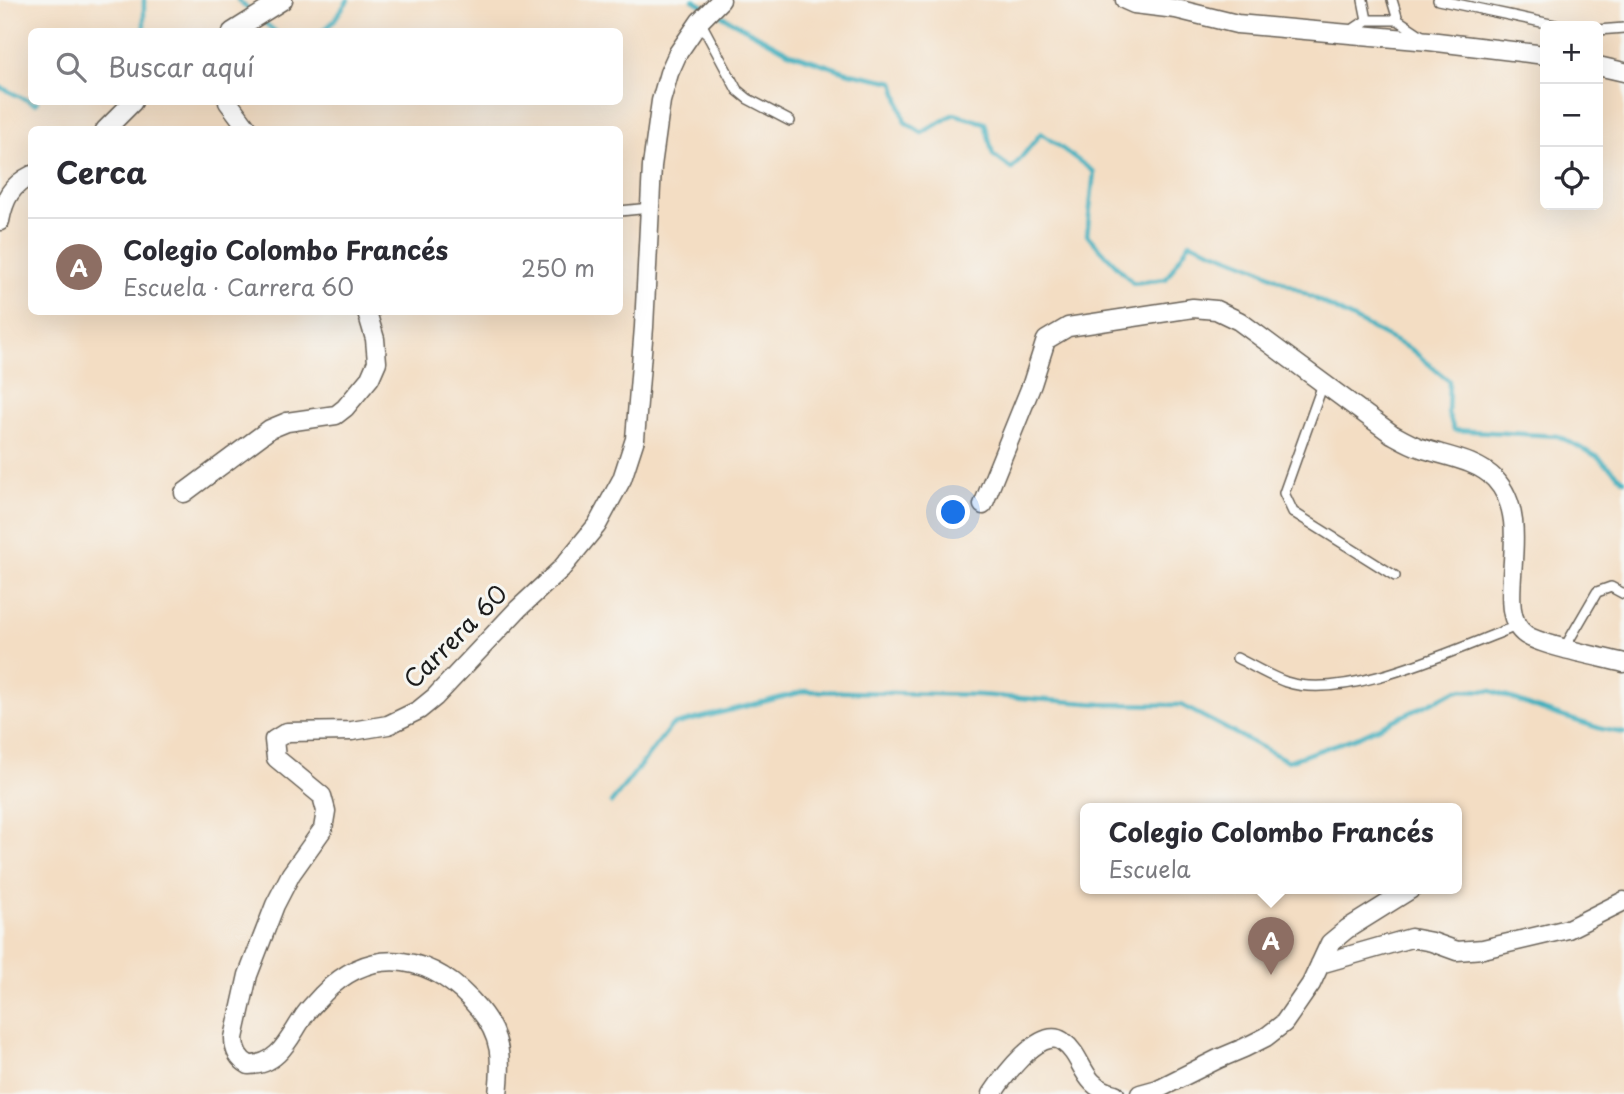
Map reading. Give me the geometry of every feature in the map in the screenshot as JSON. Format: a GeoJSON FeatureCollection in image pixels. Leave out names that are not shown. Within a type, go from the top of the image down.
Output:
{"type":"FeatureCollection","features":[{"type":"Feature","properties":{"kind":"street"},"geometry":{"type":"LineString","coordinates":[[238,28],[283,0]]}},
{"type":"Feature","properties":{"kind":"street"},"geometry":{"type":"LineString","coordinates":[[1125,0],[1134,5],[1170,5],[1237,24],[1429,41],[1540,54]]}},
{"type":"Feature","properties":{"kind":"street","name":"Carrera 60"},"geometry":{"type":"LineString","coordinates":[[498,1094],[500,1053],[494,1030],[487,1019],[452,982],[419,964],[403,961],[388,961],[345,975],[323,993],[303,1017],[292,1038],[271,1060],[260,1065],[249,1065],[238,1055],[234,1048],[234,1038],[248,975],[291,874],[323,829],[326,811],[322,796],[276,758],[274,740],[287,732],[352,731],[388,725],[419,709],[435,697],[587,540],[622,479],[635,439],[652,207],[652,166],[661,102],[674,63],[711,10]]}},
{"type":"Feature","properties":{"kind":"street"},"geometry":{"type":"LineString","coordinates":[[1603,67],[1624,72]]}},
{"type":"Feature","properties":{"kind":"street"},"geometry":{"type":"LineString","coordinates":[[110,126],[130,105]]}},
{"type":"Feature","properties":{"kind":"street"},"geometry":{"type":"LineString","coordinates":[[230,105],[246,126]]}},
{"type":"Feature","properties":{"kind":"street"},"geometry":{"type":"LineString","coordinates":[[0,221],[7,194],[28,177]]}},
{"type":"Feature","properties":{"kind":"street"},"geometry":{"type":"LineString","coordinates":[[984,505],[1046,340],[1068,327],[1193,308],[1216,310],[1239,321],[1392,434],[1419,447],[1446,454],[1477,467],[1495,479],[1507,496],[1514,518],[1511,609],[1517,626],[1534,639],[1624,663]]}},
{"type":"Feature","properties":{"kind":"street"},"geometry":{"type":"LineString","coordinates":[[184,493],[270,429],[287,422],[336,415],[345,408],[370,378],[377,362],[369,315]]}},
{"type":"Feature","properties":{"kind":"street"},"geometry":{"type":"LineString","coordinates":[[1140,1094],[1266,1037],[1284,1023],[1311,984],[1330,943],[1346,929],[1403,894]]}},
{"type":"Feature","properties":{"kind":"street"},"geometry":{"type":"LineString","coordinates":[[1320,964],[1411,938],[1457,951],[1483,949],[1568,929],[1624,901]]}},
{"type":"Feature","properties":{"kind":"street"},"geometry":{"type":"LineString","coordinates":[[992,1094],[1025,1053],[1037,1044],[1054,1039],[1064,1043],[1091,1083],[1105,1092],[1115,1094]]}},
{"type":"Feature","properties":{"kind":"lane"},"geometry":{"type":"LineString","coordinates":[[1363,0],[1367,20]]}},
{"type":"Feature","properties":{"kind":"lane"},"geometry":{"type":"LineString","coordinates":[[1392,0],[1398,20]]}},
{"type":"Feature","properties":{"kind":"lane"},"geometry":{"type":"LineString","coordinates":[[1438,0],[1540,22]]}},
{"type":"Feature","properties":{"kind":"lane"},"geometry":{"type":"LineString","coordinates":[[711,10],[737,90],[748,99],[790,121]]}},
{"type":"Feature","properties":{"kind":"lane"},"geometry":{"type":"LineString","coordinates":[[1344,35],[1367,20],[1398,20],[1429,41]]}},
{"type":"Feature","properties":{"kind":"lane"},"geometry":{"type":"LineString","coordinates":[[1603,30],[1624,28]]}},
{"type":"Feature","properties":{"kind":"lane"},"geometry":{"type":"LineString","coordinates":[[623,211],[652,207]]}},
{"type":"Feature","properties":{"kind":"lane"},"geometry":{"type":"LineString","coordinates":[[1323,384],[1284,493],[1293,512],[1395,576]]}},
{"type":"Feature","properties":{"kind":"lane"},"geometry":{"type":"LineString","coordinates":[[1565,647],[1597,593],[1611,587],[1624,594]]}},
{"type":"Feature","properties":{"kind":"lane"},"geometry":{"type":"LineString","coordinates":[[1237,658],[1286,682],[1315,687],[1348,685],[1391,673],[1517,626]]}},
{"type":"Feature","properties":{"kind":"waterway"},"geometry":{"type":"LineString","coordinates":[[144,0],[144,28]]}},
{"type":"Feature","properties":{"kind":"waterway"},"geometry":{"type":"LineString","coordinates":[[238,0],[253,13]]}},
{"type":"Feature","properties":{"kind":"waterway"},"geometry":{"type":"LineString","coordinates":[[326,28],[348,0]]}},
{"type":"Feature","properties":{"kind":"waterway"},"geometry":{"type":"LineString","coordinates":[[693,0],[707,8]]}},
{"type":"Feature","properties":{"kind":"waterway"},"geometry":{"type":"LineString","coordinates":[[715,12],[790,53],[850,73],[894,82],[905,122],[922,133],[954,114],[985,123],[993,155],[1012,169],[1041,133],[1094,172],[1087,235],[1133,283],[1166,279],[1190,242],[1257,268],[1412,350],[1449,381],[1448,413],[1454,430],[1558,436],[1598,457],[1624,480]]}},
{"type":"Feature","properties":{"kind":"waterway"},"geometry":{"type":"LineString","coordinates":[[260,19],[271,28]]}},
{"type":"Feature","properties":{"kind":"waterway"},"geometry":{"type":"LineString","coordinates":[[0,87],[28,101]]}},
{"type":"Feature","properties":{"kind":"waterway"},"geometry":{"type":"LineString","coordinates":[[611,803],[672,725],[806,691],[979,695],[1101,704],[1181,705],[1288,761],[1360,736],[1458,690],[1492,691],[1539,709],[1602,729],[1624,733]]}},
{"type":"Feature","properties":{"kind":"place","name":"Colegio Colombo Francés"},"geometry":{"type":"Point","coordinates":[1271,975]}}]}
